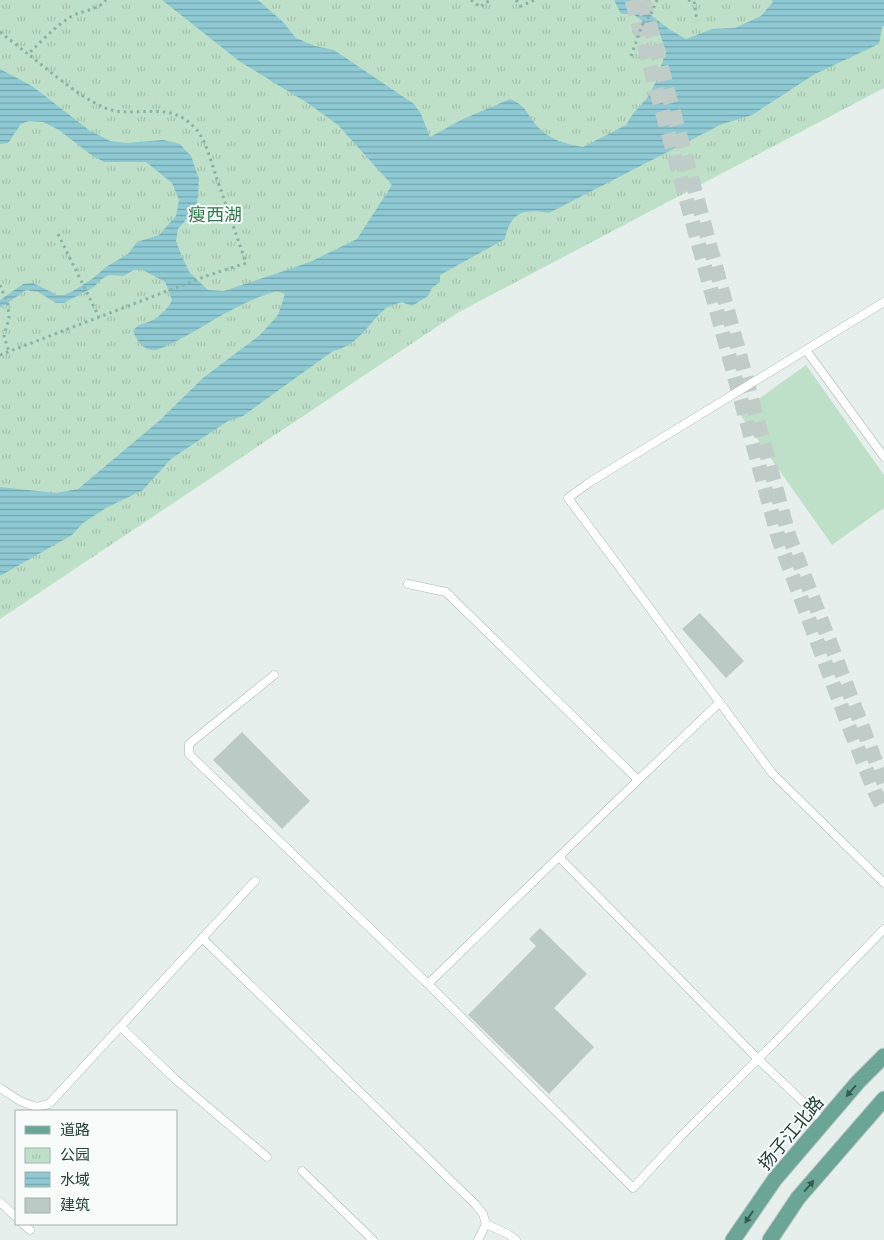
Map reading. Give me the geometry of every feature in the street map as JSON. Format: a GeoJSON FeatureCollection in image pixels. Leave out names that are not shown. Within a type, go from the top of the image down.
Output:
{"type":"FeatureCollection","features":[{"type":"Feature","properties":{"kind":"main road","name":"扬子江北路"},"geometry":{"type":"LineString","coordinates":[[733,1240],[775,1179],[884,1056]]}},
{"type":"Feature","properties":{"kind":"main road"},"geometry":{"type":"LineString","coordinates":[[770,1240],[798,1198],[884,1100]]}},
{"type":"Feature","properties":{"kind":"lane"},"geometry":{"type":"LineString","coordinates":[[884,302],[590,482],[568,498],[772,773],[884,883]]}},
{"type":"Feature","properties":{"kind":"lane"},"geometry":{"type":"LineString","coordinates":[[806,350],[884,456]]}},
{"type":"Feature","properties":{"kind":"lane"},"geometry":{"type":"LineString","coordinates":[[408,584],[446,592],[638,780]]}},
{"type":"Feature","properties":{"kind":"lane"},"geometry":{"type":"LineString","coordinates":[[274,675],[188,744],[189,754],[428,984],[633,1188],[680,1136],[758,1059],[884,929]]}},
{"type":"Feature","properties":{"kind":"lane"},"geometry":{"type":"LineString","coordinates":[[428,984],[720,702]]}},
{"type":"Feature","properties":{"kind":"lane"},"geometry":{"type":"LineString","coordinates":[[558,857],[758,1059],[824,1122]]}},
{"type":"Feature","properties":{"kind":"lane"},"geometry":{"type":"LineString","coordinates":[[0,1088],[20,1101],[36,1107],[49,1104],[255,881]]}},
{"type":"Feature","properties":{"kind":"lane"},"geometry":{"type":"LineString","coordinates":[[202,938],[475,1204],[484,1214],[486,1224],[478,1240]]}},
{"type":"Feature","properties":{"kind":"lane"},"geometry":{"type":"LineString","coordinates":[[121,1027],[175,1078],[267,1157]]}},
{"type":"Feature","properties":{"kind":"lane"},"geometry":{"type":"LineString","coordinates":[[302,1171],[373,1240]]}},
{"type":"Feature","properties":{"kind":"lane"},"geometry":{"type":"LineString","coordinates":[[0,1202],[15,1216]]}},
{"type":"Feature","properties":{"kind":"lane"},"geometry":{"type":"LineString","coordinates":[[486,1224],[508,1234],[516,1240]]}},
{"type":"Feature","properties":{"kind":"lane"},"geometry":{"type":"LineString","coordinates":[[24,1225],[30,1230]]}},
{"type":"Feature","properties":{"kind":"path"},"geometry":{"type":"LineString","coordinates":[[28,54],[46,37],[74,16],[101,6],[106,0]]}},
{"type":"Feature","properties":{"kind":"path"},"geometry":{"type":"LineString","coordinates":[[471,0],[480,8],[490,0]]}},
{"type":"Feature","properties":{"kind":"path"},"geometry":{"type":"LineString","coordinates":[[516,0],[522,6],[535,0]]}},
{"type":"Feature","properties":{"kind":"path"},"geometry":{"type":"LineString","coordinates":[[631,56],[643,24],[651,14],[656,0]]}},
{"type":"Feature","properties":{"kind":"path"},"geometry":{"type":"LineString","coordinates":[[688,0],[694,1],[697,21]]}},
{"type":"Feature","properties":{"kind":"path"},"geometry":{"type":"LineString","coordinates":[[0,32],[68,86],[104,108],[123,111],[163,110],[182,116],[196,128],[207,150],[246,262],[0,355]]}},
{"type":"Feature","properties":{"kind":"path"},"geometry":{"type":"LineString","coordinates":[[58,234],[99,317]]}},
{"type":"Feature","properties":{"kind":"path"},"geometry":{"type":"LineString","coordinates":[[0,285],[8,305],[8,318],[4,336],[9,352]]}},
{"type":"Feature","properties":{"kind":"green space","name":"瘦西湖"},"geometry":{"type":"Polygon","coordinates":[[[0,0],[884,0],[884,88],[459,312],[0,619],[0,0]]]}},
{"type":"Feature","properties":{"kind":"green space"},"geometry":{"type":"Polygon","coordinates":[[[806,365],[884,475],[884,508],[832,545],[739,413],[806,365]]]}},
{"type":"Feature","properties":{"kind":"water","name":"瘦西湖"},"geometry":{"type":"Polygon","coordinates":[[[162,0],[258,0],[283,22],[296,38],[315,46],[334,50],[414,104],[421,114],[430,137],[461,120],[510,99],[523,107],[537,126],[547,135],[564,143],[583,147],[626,125],[648,97],[666,52],[660,34],[633,14],[621,14],[614,0],[631,0],[669,29],[686,39],[712,29],[735,28],[761,16],[773,2],[771,0],[884,0],[884,26],[882,27],[879,44],[815,74],[752,115],[722,124],[549,213],[532,211],[520,214],[510,223],[505,239],[440,275],[440,282],[432,288],[428,296],[412,306],[402,302],[392,305],[378,316],[356,340],[333,351],[243,416],[228,421],[171,459],[143,490],[106,508],[83,523],[72,535],[0,576],[0,487],[56,493],[78,489],[159,421],[203,378],[260,335],[278,315],[285,294],[274,292],[261,296],[222,315],[173,343],[154,350],[147,349],[142,345],[137,340],[133,331],[139,325],[159,316],[172,300],[165,282],[143,270],[134,270],[123,276],[109,275],[100,280],[94,287],[64,303],[56,303],[38,292],[26,290],[0,308],[0,300],[23,284],[33,283],[57,295],[64,295],[73,291],[128,254],[137,242],[159,235],[176,216],[179,200],[172,183],[146,162],[104,162],[90,154],[59,130],[43,122],[29,121],[21,124],[8,143],[0,144],[0,69],[32,86],[89,130],[110,141],[126,143],[163,140],[180,144],[191,156],[199,179],[196,208],[178,229],[176,241],[190,273],[208,290],[224,291],[310,262],[357,239],[392,185],[338,125],[309,104],[239,61],[162,0]]]}},
{"type":"Feature","properties":{"kind":"building"},"geometry":{"type":"Polygon","coordinates":[[[700,613],[744,661],[726,678],[682,629],[700,613]]]}},
{"type":"Feature","properties":{"kind":"building"},"geometry":{"type":"Polygon","coordinates":[[[242,732],[310,801],[282,829],[213,760],[242,732]]]}},
{"type":"Feature","properties":{"kind":"building"},"geometry":{"type":"Polygon","coordinates":[[[540,928],[587,974],[554,1008],[594,1047],[549,1094],[468,1015],[536,946],[529,939],[540,928]]]}},
{"type":"Feature","properties":{"kind":"tunnel"},"geometry":{"type":"LineString","coordinates":[[632,0],[779,540],[848,724],[884,810]]}},
{"type":"Feature","properties":{"kind":"tunnel"},"geometry":{"type":"LineString","coordinates":[[643,0],[789,536],[884,783]]}}]}
